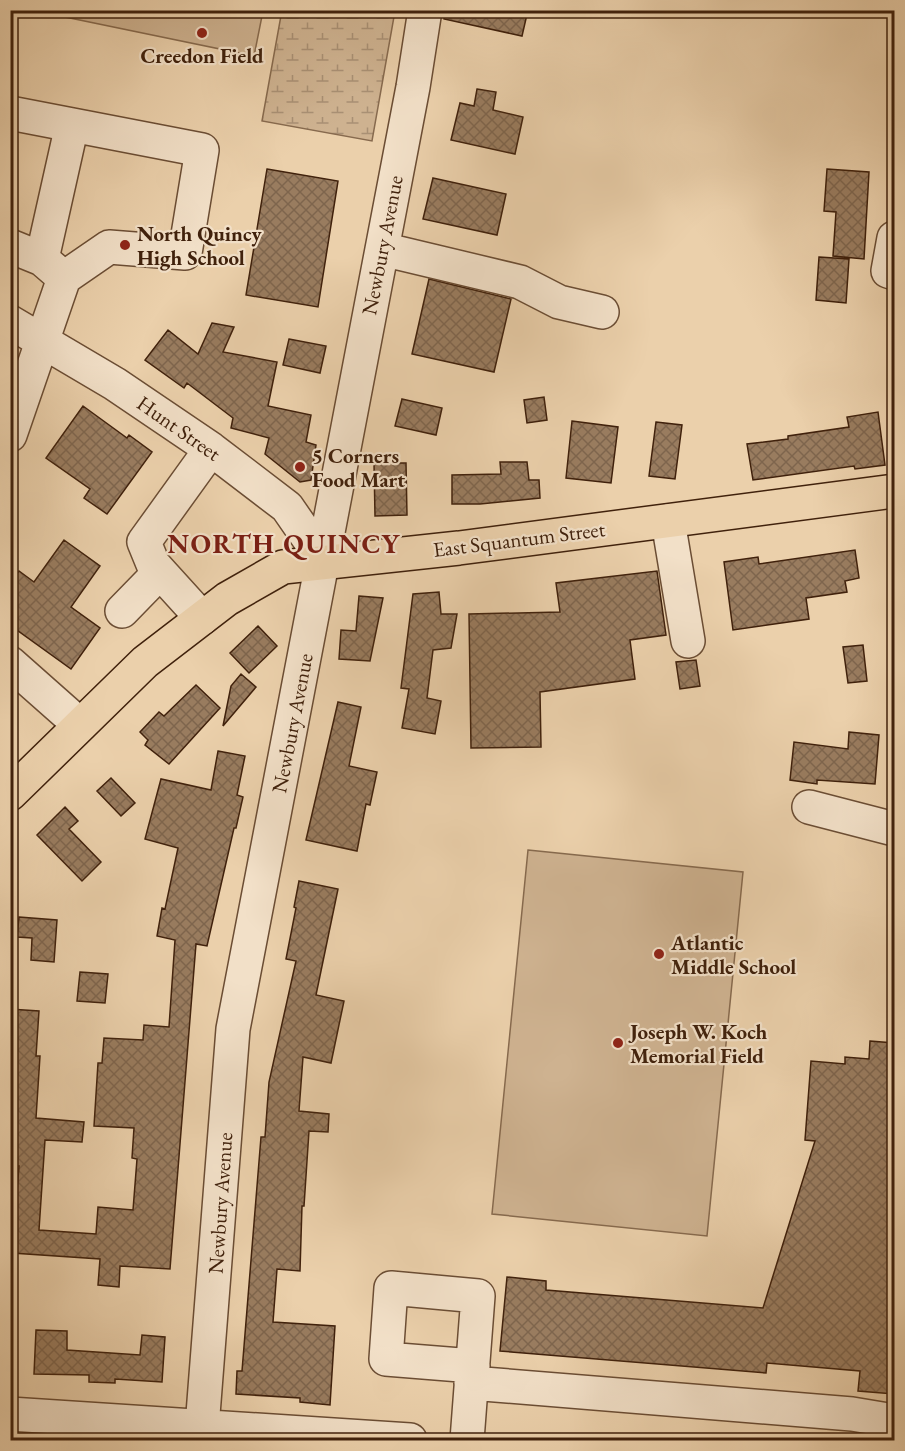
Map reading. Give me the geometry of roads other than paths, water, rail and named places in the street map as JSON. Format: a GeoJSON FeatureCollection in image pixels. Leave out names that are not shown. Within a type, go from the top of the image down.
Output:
{"type":"FeatureCollection","features":[{"type":"Feature","properties":{"kind":"main road","name":"East Squantum Street"},"geometry":{"type":"LineString","coordinates":[[10,794],[145,662],[227,599],[283,567],[668,521],[894,491]]}},
{"type":"Feature","properties":{"kind":"street","name":"Newbury Avenue"},"geometry":{"type":"LineString","coordinates":[[202,1433],[233,1029],[382,249],[425,10]]}},
{"type":"Feature","properties":{"kind":"street"},"geometry":{"type":"LineString","coordinates":[[10,113],[202,150],[185,253],[109,247],[53,268],[10,246]]}},
{"type":"Feature","properties":{"kind":"street"},"geometry":{"type":"LineString","coordinates":[[10,435],[44,341],[72,125]]}},
{"type":"Feature","properties":{"kind":"street"},"geometry":{"type":"LineString","coordinates":[[894,238],[888,271],[894,273]]}},
{"type":"Feature","properties":{"kind":"street"},"geometry":{"type":"LineString","coordinates":[[382,249],[520,282],[559,302],[602,312]]}},
{"type":"Feature","properties":{"kind":"street","name":"Hunt Street"},"geometry":{"type":"LineString","coordinates":[[10,322],[115,384],[211,449],[287,507],[314,546],[322,563]]}},
{"type":"Feature","properties":{"kind":"street"},"geometry":{"type":"LineString","coordinates":[[202,618],[153,564],[144,542],[211,449]]}},
{"type":"Feature","properties":{"kind":"street"},"geometry":{"type":"LineString","coordinates":[[668,521],[688,641]]}},
{"type":"Feature","properties":{"kind":"street"},"geometry":{"type":"LineString","coordinates":[[122,611],[160,572]]}},
{"type":"Feature","properties":{"kind":"street"},"geometry":{"type":"LineString","coordinates":[[10,663],[80,725]]}},
{"type":"Feature","properties":{"kind":"street"},"geometry":{"type":"LineString","coordinates":[[809,807],[894,829]]}},
{"type":"Feature","properties":{"kind":"street"},"geometry":{"type":"LineString","coordinates":[[467,1440],[472,1374],[852,1414],[894,1421]]}},
{"type":"Feature","properties":{"kind":"street"},"geometry":{"type":"LineString","coordinates":[[10,1414],[202,1433],[410,1440]]}},
{"type":"Feature","properties":{"kind":"place","name":"Creedon Field"},"geometry":{"type":"Point","coordinates":[202,33]}},
{"type":"Feature","properties":{"kind":"place","name":"North Quincy High School"},"geometry":{"type":"Point","coordinates":[125,245]}},
{"type":"Feature","properties":{"kind":"place","name":"5 Corners Food Mart"},"geometry":{"type":"Point","coordinates":[300,467]}},
{"type":"Feature","properties":{"kind":"place","name":"Atlantic Middle School"},"geometry":{"type":"Point","coordinates":[659,954]}},
{"type":"Feature","properties":{"kind":"place","name":"Joseph W. Koch Memorial Field"},"geometry":{"type":"Point","coordinates":[618,1043]}},
{"type":"Feature","properties":{"kind":"district","name":"NORTH QUINCY"},"geometry":{"type":"Point","coordinates":[284,543]}}]}
